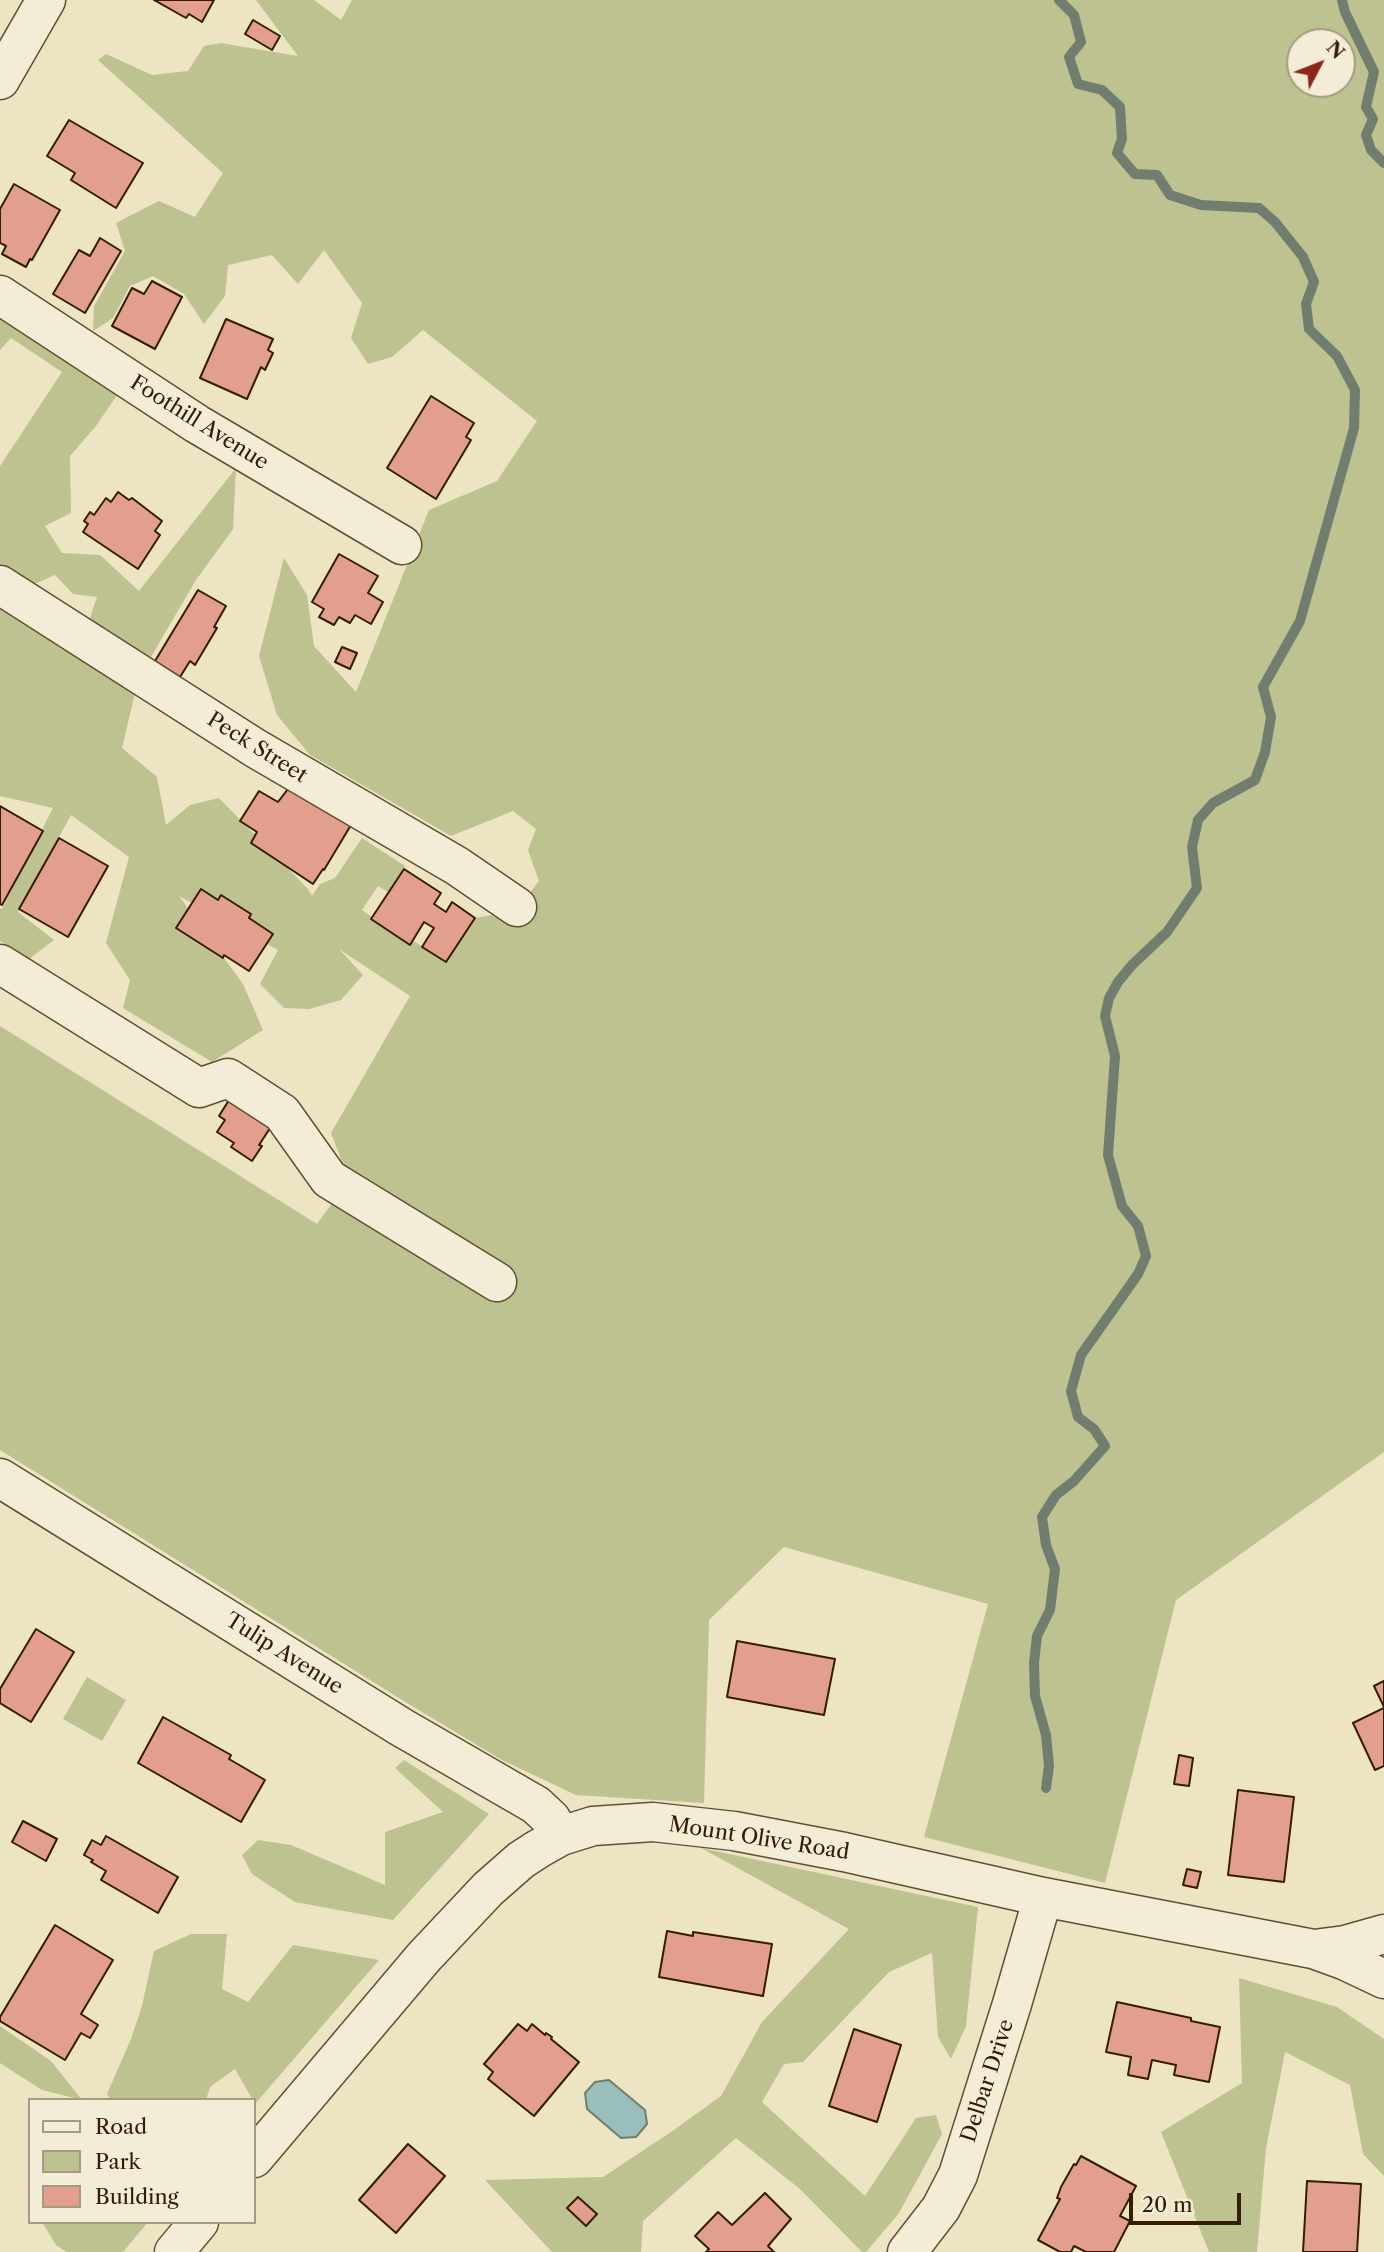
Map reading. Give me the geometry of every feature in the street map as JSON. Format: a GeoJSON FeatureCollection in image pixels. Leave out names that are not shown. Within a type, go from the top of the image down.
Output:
{"type":"FeatureCollection","features":[{"type":"Feature","properties":{"kind":"street"},"geometry":{"type":"LineString","coordinates":[[0,80],[46,0]]}},
{"type":"Feature","properties":{"kind":"street","name":"Foothill Avenue"},"geometry":{"type":"LineString","coordinates":[[0,295],[197,424],[402,545]]}},
{"type":"Feature","properties":{"kind":"street","name":"Peck Street"},"geometry":{"type":"LineString","coordinates":[[0,584],[255,748],[457,866],[517,907]]}},
{"type":"Feature","properties":{"kind":"street"},"geometry":{"type":"LineString","coordinates":[[0,964],[199,1088],[229,1078],[282,1113],[329,1179],[497,1282]]}},
{"type":"Feature","properties":{"kind":"street","name":"Tulip Avenue"},"geometry":{"type":"LineString","coordinates":[[0,1478],[401,1727],[536,1805],[551,1819],[561,1836]]}},
{"type":"Feature","properties":{"kind":"street","name":"Mount Olive Road"},"geometry":{"type":"LineString","coordinates":[[256,2156],[447,1931],[488,1889],[520,1860],[561,1836],[593,1826],[653,1822],[734,1831],[844,1852],[1043,1897],[1313,1950],[1346,1961],[1384,1979]]}},
{"type":"Feature","properties":{"kind":"street","name":"Delbar Drive"},"geometry":{"type":"LineString","coordinates":[[906,2252],[941,2208],[958,2175],[1043,1897]]}},
{"type":"Feature","properties":{"kind":"street","name":"Mount Olive Road"},"geometry":{"type":"LineString","coordinates":[[1313,1950],[1345,1945],[1384,1934]]}},
{"type":"Feature","properties":{"kind":"street"},"geometry":{"type":"LineString","coordinates":[[173,2252],[197,2224]]}},
{"type":"Feature","properties":{"kind":"green space"},"geometry":{"type":"Polygon","coordinates":[[[256,0],[314,0],[341,20],[352,0],[1384,0],[1384,1452],[1176,1600],[1105,1883],[924,1837],[988,1604],[784,1547],[709,1620],[704,1803],[576,1795],[502,1760],[0,1450],[0,1026],[317,1224],[349,1180],[331,1133],[410,996],[339,949],[363,975],[341,1000],[309,1009],[284,1008],[260,984],[278,950],[179,896],[243,984],[263,1030],[212,1062],[123,1008],[130,980],[106,943],[129,857],[71,815],[18,912],[54,940],[29,959],[0,941],[0,908],[2,909],[53,808],[0,796],[0,601],[135,693],[122,748],[157,777],[166,825],[190,805],[219,798],[312,896],[320,884],[335,878],[362,838],[405,866],[388,892],[378,886],[362,910],[409,944],[412,940],[446,962],[475,918],[492,915],[506,924],[539,881],[528,850],[536,829],[513,811],[451,836],[310,755],[277,715],[259,656],[284,558],[307,595],[314,646],[356,692],[429,510],[497,481],[537,421],[423,330],[392,357],[368,364],[351,338],[362,303],[324,250],[298,284],[272,255],[228,265],[225,296],[204,324],[184,294],[153,276],[130,286],[113,318],[93,331],[94,306],[125,251],[116,223],[159,201],[195,217],[223,173],[98,60],[106,54],[152,75],[188,71],[204,46],[221,43],[298,56],[256,0]]]}},
{"type":"Feature","properties":{"kind":"green space"},"geometry":{"type":"Polygon","coordinates":[[[0,311],[122,388],[96,426],[70,456],[71,513],[45,526],[62,553],[100,555],[139,591],[236,468],[233,529],[196,580],[148,662],[88,624],[97,597],[73,594],[55,575],[30,586],[0,565],[0,466],[62,372],[11,338],[0,350],[0,311]]]}},
{"type":"Feature","properties":{"kind":"green space"},"geometry":{"type":"Polygon","coordinates":[[[87,1677],[126,1700],[102,1741],[63,1719],[87,1677]]]}},
{"type":"Feature","properties":{"kind":"green space"},"geometry":{"type":"Polygon","coordinates":[[[404,1760],[489,1814],[393,1920],[295,1902],[252,1874],[242,1855],[258,1840],[291,1845],[385,1885],[385,1832],[443,1812],[395,1768],[404,1760]]]}},
{"type":"Feature","properties":{"kind":"green space"},"geometry":{"type":"Polygon","coordinates":[[[701,1848],[978,1907],[966,2026],[951,2059],[938,2037],[932,1953],[889,1972],[803,2062],[784,2064],[762,2102],[865,2196],[916,2118],[936,2115],[942,2134],[899,2213],[866,2252],[862,2252],[800,2189],[736,2138],[643,2221],[641,2252],[552,2252],[485,2180],[603,2177],[674,2130],[721,2096],[762,2022],[849,1929],[701,1848]]]}},
{"type":"Feature","properties":{"kind":"green space"},"geometry":{"type":"Polygon","coordinates":[[[191,1934],[227,1934],[222,1989],[248,2002],[293,1945],[379,1960],[256,2103],[256,2098],[252,2098],[235,2069],[210,2087],[207,2098],[110,2098],[107,2094],[142,2006],[154,1951],[191,1934]]]}},
{"type":"Feature","properties":{"kind":"green space"},"geometry":{"type":"Polygon","coordinates":[[[1239,1978],[1337,2007],[1384,2039],[1384,2176],[1363,2154],[1350,2085],[1285,2052],[1266,2148],[1257,2252],[1209,2252],[1161,2132],[1242,2083],[1239,1978]]]}},
{"type":"Feature","properties":{"kind":"green space"},"geometry":{"type":"Polygon","coordinates":[[[0,2026],[51,2061],[80,2098],[42,2090],[0,2063],[0,2026]]]}},
{"type":"Feature","properties":{"kind":"green space"},"geometry":{"type":"Polygon","coordinates":[[[43,2224],[146,2224],[123,2252],[66,2252],[56,2245],[43,2224]]]}},
{"type":"Feature","properties":{"kind":"water"},"geometry":{"type":"Polygon","coordinates":[[[609,2080],[645,2110],[647,2124],[636,2137],[621,2138],[587,2109],[585,2093],[595,2082],[609,2080]]]}},
{"type":"Feature","properties":{"kind":"building"},"geometry":{"type":"Polygon","coordinates":[[[154,0],[214,0],[202,22],[189,14],[186,18],[154,0]]]}},
{"type":"Feature","properties":{"kind":"building"},"geometry":{"type":"Polygon","coordinates":[[[253,20],[280,36],[272,50],[245,34],[253,20]]]}},
{"type":"Feature","properties":{"kind":"building"},"geometry":{"type":"Polygon","coordinates":[[[69,120],[143,163],[116,208],[71,180],[75,173],[47,156],[69,120]]]}},
{"type":"Feature","properties":{"kind":"building"},"geometry":{"type":"Polygon","coordinates":[[[14,184],[60,210],[26,267],[2,254],[6,246],[0,243],[0,209],[14,184]]]}},
{"type":"Feature","properties":{"kind":"building"},"geometry":{"type":"Polygon","coordinates":[[[100,238],[121,251],[85,313],[53,294],[79,250],[90,256],[100,238]]]}},
{"type":"Feature","properties":{"kind":"building"},"geometry":{"type":"Polygon","coordinates":[[[152,281],[182,297],[155,349],[112,326],[132,288],[144,294],[152,281]]]}},
{"type":"Feature","properties":{"kind":"building"},"geometry":{"type":"Polygon","coordinates":[[[226,319],[273,339],[268,350],[273,353],[265,370],[261,367],[247,399],[200,378],[226,319]]]}},
{"type":"Feature","properties":{"kind":"building"},"geometry":{"type":"Polygon","coordinates":[[[431,396],[474,423],[466,437],[471,440],[436,499],[387,468],[431,396]]]}},
{"type":"Feature","properties":{"kind":"building"},"geometry":{"type":"Polygon","coordinates":[[[118,492],[129,500],[132,498],[162,521],[155,531],[160,535],[138,569],[83,532],[88,524],[84,521],[90,512],[94,515],[106,498],[111,502],[118,492]]]}},
{"type":"Feature","properties":{"kind":"building"},"geometry":{"type":"Polygon","coordinates":[[[339,554],[378,576],[368,593],[383,602],[371,624],[355,615],[350,623],[339,617],[334,625],[319,617],[324,609],[312,602],[339,554]]]}},
{"type":"Feature","properties":{"kind":"building"},"geometry":{"type":"Polygon","coordinates":[[[198,590],[226,606],[214,627],[217,628],[195,665],[190,661],[180,677],[155,661],[198,590]]]}},
{"type":"Feature","properties":{"kind":"building"},"geometry":{"type":"Polygon","coordinates":[[[342,647],[357,653],[350,669],[335,662],[342,647]]]}},
{"type":"Feature","properties":{"kind":"building"},"geometry":{"type":"Polygon","coordinates":[[[294,781],[354,820],[313,884],[251,843],[257,832],[240,821],[259,791],[278,802],[294,781]]]}},
{"type":"Feature","properties":{"kind":"building"},"geometry":{"type":"Polygon","coordinates":[[[0,806],[43,831],[2,905],[0,904],[0,806]]]}},
{"type":"Feature","properties":{"kind":"building"},"geometry":{"type":"Polygon","coordinates":[[[59,838],[108,866],[68,937],[19,909],[59,838]]]}},
{"type":"Feature","properties":{"kind":"building"},"geometry":{"type":"Polygon","coordinates":[[[404,869],[441,893],[434,904],[446,912],[452,902],[475,918],[446,962],[422,947],[434,928],[424,922],[410,945],[371,919],[404,869]]]}},
{"type":"Feature","properties":{"kind":"building"},"geometry":{"type":"Polygon","coordinates":[[[201,889],[218,900],[221,895],[251,914],[249,918],[273,934],[249,971],[176,928],[201,889]]]}},
{"type":"Feature","properties":{"kind":"building"},"geometry":{"type":"Polygon","coordinates":[[[234,1092],[276,1119],[252,1161],[231,1147],[234,1143],[217,1132],[225,1120],[219,1116],[234,1092]]]}},
{"type":"Feature","properties":{"kind":"building"},"geometry":{"type":"Polygon","coordinates":[[[36,1629],[74,1652],[31,1722],[0,1703],[0,1689],[36,1629]]]}},
{"type":"Feature","properties":{"kind":"building"},"geometry":{"type":"Polygon","coordinates":[[[737,1641],[835,1659],[824,1715],[727,1697],[737,1641]]]}},
{"type":"Feature","properties":{"kind":"building"},"geometry":{"type":"Polygon","coordinates":[[[1384,1681],[1384,1707],[1374,1686],[1384,1681]]]}},
{"type":"Feature","properties":{"kind":"building"},"geometry":{"type":"Polygon","coordinates":[[[1384,1708],[1384,1766],[1375,1770],[1353,1723],[1384,1708]]]}},
{"type":"Feature","properties":{"kind":"building"},"geometry":{"type":"Polygon","coordinates":[[[163,1717],[231,1755],[229,1759],[265,1780],[241,1822],[138,1763],[163,1717]]]}},
{"type":"Feature","properties":{"kind":"building"},"geometry":{"type":"Polygon","coordinates":[[[1179,1755],[1193,1758],[1189,1786],[1174,1784],[1179,1755]]]}},
{"type":"Feature","properties":{"kind":"building"},"geometry":{"type":"Polygon","coordinates":[[[1238,1790],[1294,1797],[1284,1882],[1228,1875],[1238,1790]]]}},
{"type":"Feature","properties":{"kind":"building"},"geometry":{"type":"Polygon","coordinates":[[[23,1821],[57,1839],[46,1861],[12,1842],[23,1821]]]}},
{"type":"Feature","properties":{"kind":"building"},"geometry":{"type":"Polygon","coordinates":[[[106,1836],[178,1877],[158,1913],[101,1880],[106,1871],[84,1855],[92,1840],[101,1845],[106,1836]]]}},
{"type":"Feature","properties":{"kind":"building"},"geometry":{"type":"Polygon","coordinates":[[[1187,1869],[1201,1872],[1197,1888],[1183,1885],[1187,1869]]]}},
{"type":"Feature","properties":{"kind":"building"},"geometry":{"type":"Polygon","coordinates":[[[55,1925],[113,1960],[81,2014],[98,2025],[90,2038],[81,2033],[65,2060],[0,2021],[55,1925]]]}},
{"type":"Feature","properties":{"kind":"building"},"geometry":{"type":"Polygon","coordinates":[[[667,1931],[693,1936],[693,1932],[772,1944],[763,1996],[659,1977],[667,1931]]]}},
{"type":"Feature","properties":{"kind":"building"},"geometry":{"type":"Polygon","coordinates":[[[1117,2002],[1220,2027],[1209,2082],[1174,2075],[1176,2065],[1152,2060],[1148,2079],[1128,2075],[1131,2057],[1106,2052],[1117,2002]]]}},
{"type":"Feature","properties":{"kind":"building"},"geometry":{"type":"Polygon","coordinates":[[[518,2024],[527,2031],[532,2024],[545,2035],[546,2033],[552,2037],[551,2039],[579,2062],[534,2116],[488,2079],[493,2072],[484,2064],[518,2024]]]}},
{"type":"Feature","properties":{"kind":"building"},"geometry":{"type":"Polygon","coordinates":[[[854,2029],[901,2045],[877,2122],[829,2106],[854,2029]]]}},
{"type":"Feature","properties":{"kind":"building"},"geometry":{"type":"Polygon","coordinates":[[[408,2144],[445,2176],[396,2233],[359,2200],[408,2144]]]}},
{"type":"Feature","properties":{"kind":"building"},"geometry":{"type":"Polygon","coordinates":[[[1081,2156],[1136,2186],[1120,2216],[1130,2221],[1114,2252],[1086,2252],[1074,2246],[1071,2252],[1060,2252],[1038,2240],[1060,2199],[1057,2198],[1061,2187],[1081,2156]]]}},
{"type":"Feature","properties":{"kind":"building"},"geometry":{"type":"Polygon","coordinates":[[[1307,2181],[1361,2184],[1357,2252],[1303,2252],[1307,2181]]]}},
{"type":"Feature","properties":{"kind":"building"},"geometry":{"type":"Polygon","coordinates":[[[765,2193],[791,2219],[768,2246],[774,2252],[706,2252],[709,2249],[695,2236],[718,2212],[732,2225],[765,2193]]]}},
{"type":"Feature","properties":{"kind":"building"},"geometry":{"type":"Polygon","coordinates":[[[578,2197],[597,2214],[586,2226],[567,2208],[578,2197]]]}},
{"type":"Feature","properties":{"kind":"waterway"},"geometry":{"type":"LineString","coordinates":[[1046,1788],[1049,1766],[1046,1735],[1035,1696],[1034,1663],[1037,1636],[1050,1610],[1055,1569],[1046,1545],[1042,1517],[1056,1495],[1074,1481],[1105,1446],[1094,1429],[1078,1417],[1071,1391],[1081,1355],[1138,1274],[1146,1256],[1138,1226],[1122,1206],[1108,1155],[1115,1056],[1105,1016],[1109,998],[1118,982],[1167,932],[1197,888],[1192,847],[1198,820],[1213,803],[1255,780],[1265,752],[1271,717],[1263,687],[1300,621],[1354,428],[1355,390],[1337,356],[1309,329],[1306,304],[1314,282],[1303,257],[1275,222],[1259,208],[1201,205],[1170,195],[1157,175],[1135,174],[1117,153],[1122,139],[1120,107],[1102,90],[1078,84],[1069,57],[1081,42],[1074,15],[1059,0]]}},
{"type":"Feature","properties":{"kind":"waterway"},"geometry":{"type":"LineString","coordinates":[[1342,0],[1345,12],[1374,72],[1366,107],[1373,119],[1366,135],[1371,150],[1384,163]]}}]}
